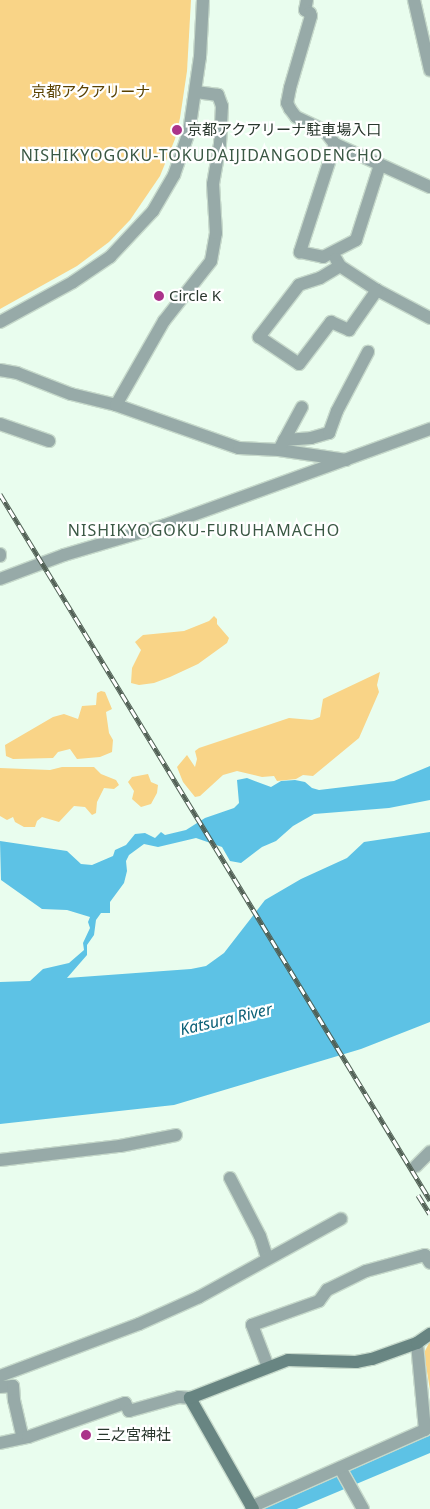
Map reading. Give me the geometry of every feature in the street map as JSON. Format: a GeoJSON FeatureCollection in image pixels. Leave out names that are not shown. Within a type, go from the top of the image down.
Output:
{"type":"FeatureCollection","features":[{"type":"Feature","properties":{"kind":"main road"},"geometry":{"type":"LineString","coordinates":[[250,1508],[190,1398],[268,1366],[288,1360],[356,1362],[372,1359],[417,1343],[430,1334]]}},
{"type":"Feature","properties":{"kind":"street"},"geometry":{"type":"LineString","coordinates":[[0,322],[73,282],[110,257],[153,210],[174,175],[183,151],[196,92],[203,0]]}},
{"type":"Feature","properties":{"kind":"street"},"geometry":{"type":"LineString","coordinates":[[307,0],[305,10],[311,16],[288,103],[296,117],[324,130],[335,144],[430,187]]}},
{"type":"Feature","properties":{"kind":"street"},"geometry":{"type":"LineString","coordinates":[[414,0],[430,70]]}},
{"type":"Feature","properties":{"kind":"street"},"geometry":{"type":"LineString","coordinates":[[116,405],[164,321],[211,261],[216,233],[212,184],[220,144],[222,106],[218,95],[196,92]]}},
{"type":"Feature","properties":{"kind":"street"},"geometry":{"type":"LineString","coordinates":[[335,144],[300,252],[323,257],[356,240],[380,165]]}},
{"type":"Feature","properties":{"kind":"street"},"geometry":{"type":"LineString","coordinates":[[332,252],[340,266],[378,290],[430,318]]}},
{"type":"Feature","properties":{"kind":"street"},"geometry":{"type":"LineString","coordinates":[[340,266],[320,278],[298,285],[259,337],[298,364],[331,322],[349,330],[378,290]]}},
{"type":"Feature","properties":{"kind":"street"},"geometry":{"type":"LineString","coordinates":[[0,370],[17,373],[71,394],[116,405],[238,448],[282,445],[329,433],[337,411],[368,352]]}},
{"type":"Feature","properties":{"kind":"street"},"geometry":{"type":"LineString","coordinates":[[282,445],[302,407]]}},
{"type":"Feature","properties":{"kind":"street"},"geometry":{"type":"LineString","coordinates":[[0,424],[48,441]]}},
{"type":"Feature","properties":{"kind":"street"},"geometry":{"type":"LineString","coordinates":[[0,579],[64,555],[165,525],[430,429]]}},
{"type":"Feature","properties":{"kind":"street"},"geometry":{"type":"LineString","coordinates":[[282,445],[346,460]]}},
{"type":"Feature","properties":{"kind":"street"},"geometry":{"type":"LineString","coordinates":[[0,1160],[120,1146],[176,1135]]}},
{"type":"Feature","properties":{"kind":"street"},"geometry":{"type":"LineString","coordinates":[[416,1166],[430,1152]]}},
{"type":"Feature","properties":{"kind":"street"},"geometry":{"type":"LineString","coordinates":[[230,1178],[260,1236],[267,1258]]}},
{"type":"Feature","properties":{"kind":"street"},"geometry":{"type":"LineString","coordinates":[[0,1376],[139,1324],[199,1296],[341,1219]]}},
{"type":"Feature","properties":{"kind":"street"},"geometry":{"type":"LineString","coordinates":[[268,1366],[252,1324],[319,1301],[327,1290],[366,1271],[425,1255],[430,1262]]}},
{"type":"Feature","properties":{"kind":"street"},"geometry":{"type":"LineString","coordinates":[[250,1508],[344,1474],[428,1433],[417,1343]]}},
{"type":"Feature","properties":{"kind":"street"},"geometry":{"type":"LineString","coordinates":[[0,1386],[13,1386],[14,1400],[24,1438]]}},
{"type":"Feature","properties":{"kind":"street"},"geometry":{"type":"LineString","coordinates":[[0,1443],[24,1438],[125,1403],[129,1411],[180,1397],[190,1398]]}},
{"type":"Feature","properties":{"kind":"street"},"geometry":{"type":"LineString","coordinates":[[344,1474],[363,1509]]}},
{"type":"Feature","properties":{"kind":"green space","name":"京都アクアリーナ"},"geometry":{"type":"Polygon","coordinates":[[[0,0],[191,0],[187,71],[180,118],[175,139],[160,176],[130,220],[109,242],[77,266],[0,309],[0,0]]]}},
{"type":"Feature","properties":{"kind":"green space"},"geometry":{"type":"Polygon","coordinates":[[[214,616],[217,619],[217,624],[229,638],[227,643],[198,664],[170,677],[154,683],[139,685],[131,683],[132,668],[141,650],[135,642],[143,635],[184,631],[209,621],[214,616]]]}},
{"type":"Feature","properties":{"kind":"green space"},"geometry":{"type":"Polygon","coordinates":[[[380,672],[377,685],[379,692],[359,738],[313,776],[303,775],[296,779],[277,781],[274,776],[262,777],[237,771],[223,775],[200,796],[195,797],[183,782],[177,767],[187,755],[195,767],[197,759],[195,751],[199,748],[289,718],[312,720],[320,717],[323,699],[380,672]]]}},
{"type":"Feature","properties":{"kind":"green space"},"geometry":{"type":"Polygon","coordinates":[[[105,692],[112,709],[106,712],[109,733],[113,740],[112,752],[100,757],[77,759],[70,749],[58,752],[53,758],[13,759],[6,756],[5,745],[53,717],[64,714],[78,719],[82,706],[96,705],[97,693],[105,692]]]}},
{"type":"Feature","properties":{"kind":"green space"},"geometry":{"type":"Polygon","coordinates":[[[62,767],[94,767],[101,774],[116,780],[119,785],[114,789],[104,788],[97,802],[96,813],[92,815],[85,807],[74,806],[59,822],[42,817],[37,821],[35,827],[24,827],[15,822],[13,817],[7,820],[0,816],[0,768],[50,770],[62,767]]]}},
{"type":"Feature","properties":{"kind":"green space"},"geometry":{"type":"Polygon","coordinates":[[[148,774],[151,782],[158,785],[157,793],[151,804],[141,807],[132,799],[134,791],[128,782],[132,777],[148,774]]]}},
{"type":"Feature","properties":{"kind":"green space"},"geometry":{"type":"Polygon","coordinates":[[[430,1341],[430,1390],[424,1353],[430,1341]]]}},
{"type":"Feature","properties":{"kind":"water","name":"Katsura River"},"geometry":{"type":"Polygon","coordinates":[[[430,766],[430,800],[389,808],[314,814],[293,826],[276,841],[262,847],[241,863],[230,861],[222,847],[196,838],[158,847],[144,844],[129,855],[126,861],[127,871],[124,883],[110,902],[110,913],[101,913],[96,920],[94,935],[87,945],[87,955],[67,978],[191,969],[206,966],[224,953],[265,900],[301,879],[347,858],[364,842],[430,832],[430,1022],[361,1049],[174,1105],[0,1124],[0,982],[30,981],[43,969],[69,963],[84,950],[83,943],[90,928],[88,922],[90,917],[67,910],[42,909],[1,880],[0,841],[67,851],[81,864],[92,865],[113,856],[115,850],[126,845],[135,834],[145,833],[155,838],[161,832],[165,835],[186,830],[205,818],[234,808],[239,803],[237,780],[247,778],[271,787],[281,781],[295,780],[305,782],[312,788],[319,790],[394,781],[430,766]]]}},
{"type":"Feature","properties":{"kind":"waterway"},"geometry":{"type":"LineString","coordinates":[[271,1509],[430,1442]]}},
{"type":"Feature","properties":{"kind":"railway"},"geometry":{"type":"LineString","coordinates":[[0,494],[430,1200]]}},
{"type":"Feature","properties":{"kind":"railway"},"geometry":{"type":"LineString","coordinates":[[418,1195],[430,1214]]}},
{"type":"Feature","properties":{"kind":"place","name":"京都アクアリーナ駐車場入口"},"geometry":{"type":"Point","coordinates":[177,130]}},
{"type":"Feature","properties":{"kind":"place","name":"Circle K"},"geometry":{"type":"Point","coordinates":[159,296]}},
{"type":"Feature","properties":{"kind":"place","name":"三之宮神社"},"geometry":{"type":"Point","coordinates":[86,1435]}},
{"type":"Feature","properties":{"kind":"district","name":"NISHIKYOGOKU-TOKUDAIJIDANGODENCHO"},"geometry":{"type":"Point","coordinates":[202,155]}},
{"type":"Feature","properties":{"kind":"district","name":"NISHIKYOGOKU-FURUHAMACHO"},"geometry":{"type":"Point","coordinates":[204,530]}}]}
